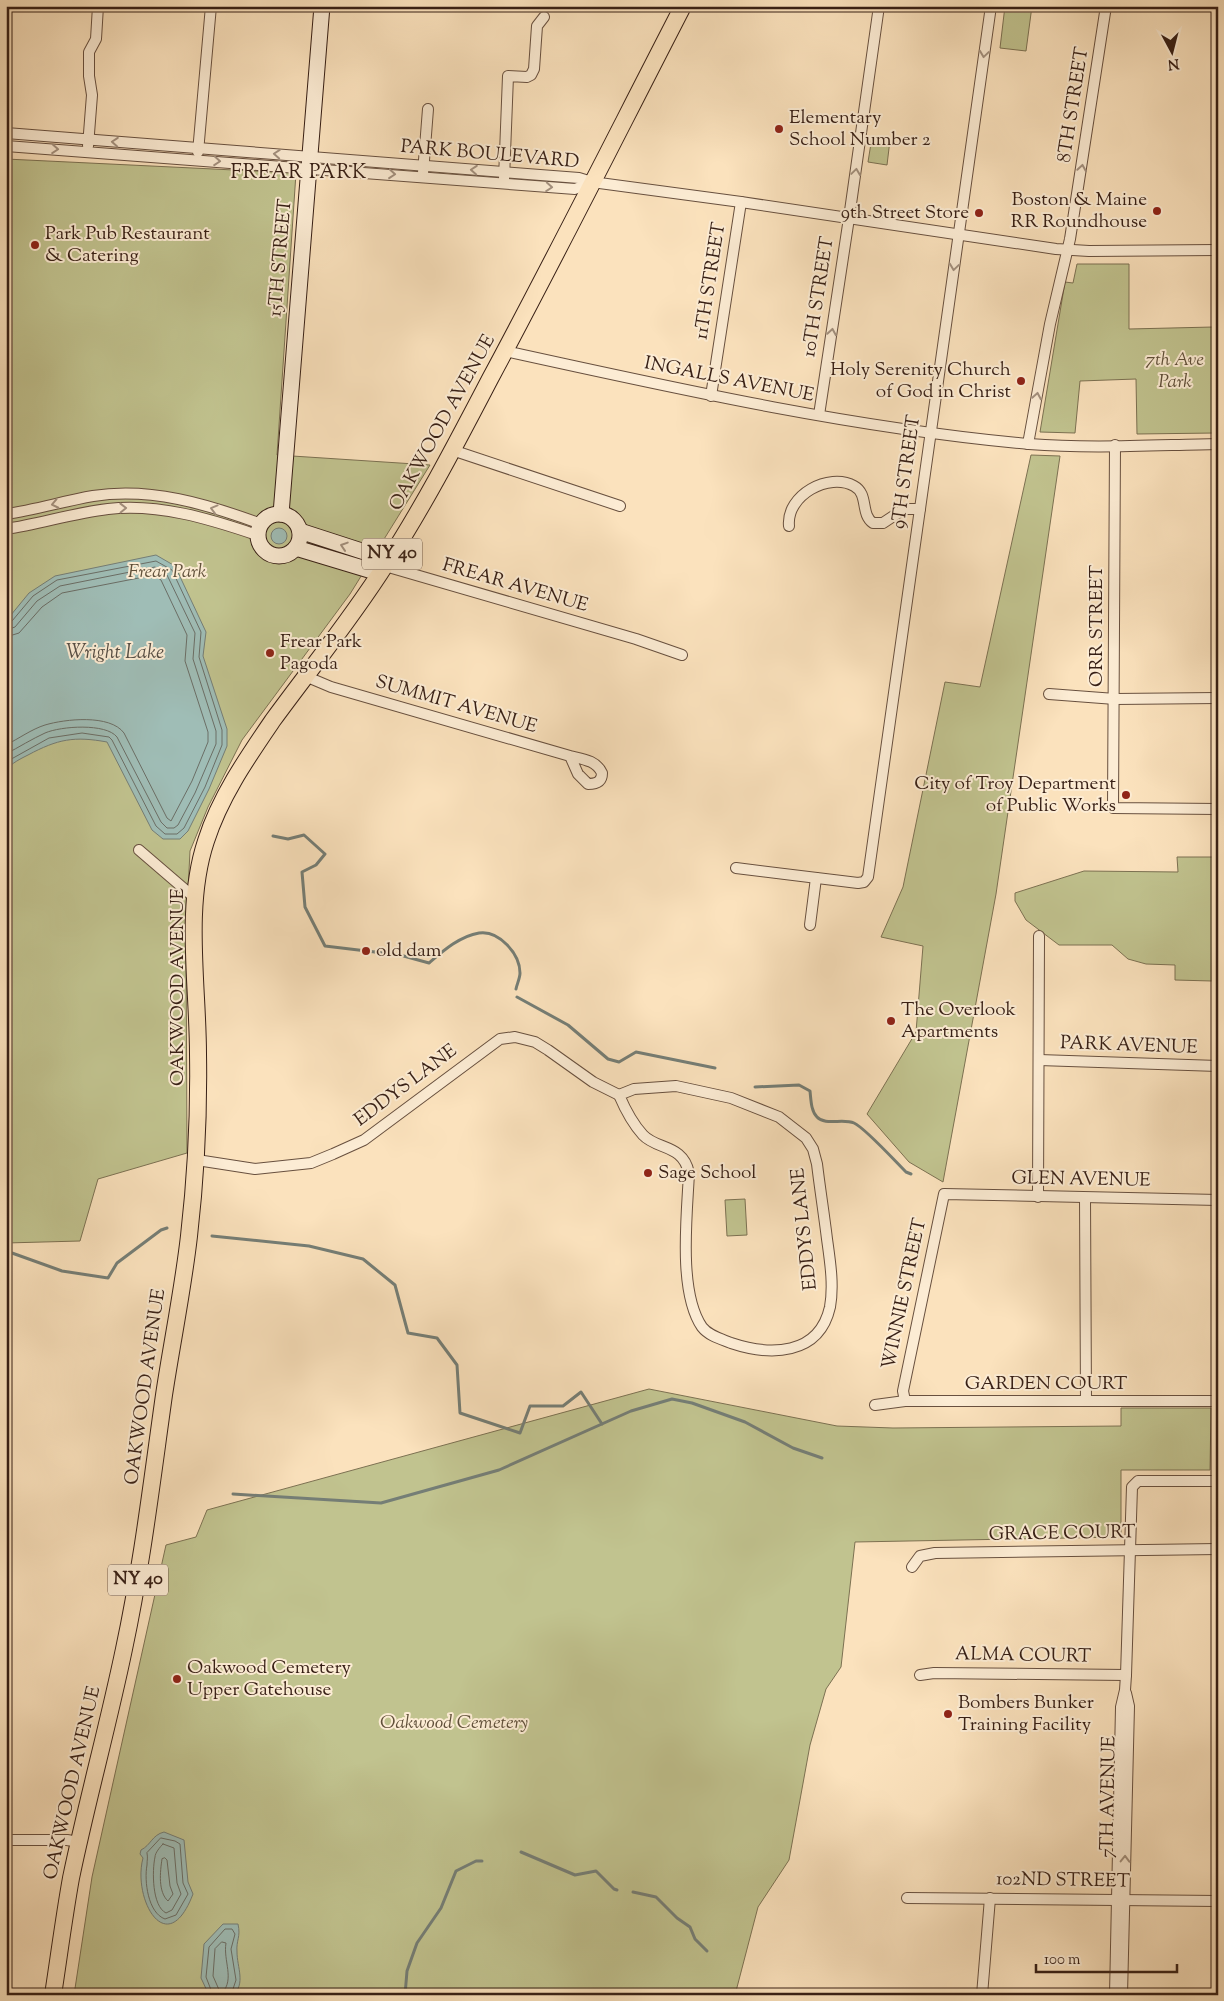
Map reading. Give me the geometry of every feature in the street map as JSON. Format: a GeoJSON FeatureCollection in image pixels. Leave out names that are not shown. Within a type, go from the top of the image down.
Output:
{"type":"FeatureCollection","features":[{"type":"Feature","properties":{"kind":"main road","name":"OAKWOOD AVENUE"},"geometry":{"type":"LineString","coordinates":[[53,1995],[70,1886],[79,1842],[124,1653],[137,1586],[174,1328],[188,1245],[197,1160],[198,1054],[194,932],[199,863],[218,811],[251,752],[385,566],[452,450],[683,6]]}},
{"type":"Feature","properties":{"kind":"street"},"geometry":{"type":"LineString","coordinates":[[88,151],[92,95],[89,76],[89,52],[96,39],[98,6]]}},
{"type":"Feature","properties":{"kind":"street"},"geometry":{"type":"LineString","coordinates":[[197,160],[211,6]]}},
{"type":"Feature","properties":{"kind":"street","name":"15TH STREET"},"geometry":{"type":"LineString","coordinates":[[281,514],[322,6]]}},
{"type":"Feature","properties":{"kind":"street","name":"10TH STREET"},"geometry":{"type":"LineString","coordinates":[[819,415],[850,218],[878,6]]}},
{"type":"Feature","properties":{"kind":"street","name":"9TH STREET"},"geometry":{"type":"LineString","coordinates":[[816,878],[864,882],[868,877],[991,6]]}},
{"type":"Feature","properties":{"kind":"street","name":"8TH STREET"},"geometry":{"type":"LineString","coordinates":[[1028,444],[1050,324],[1080,182],[1106,6]]}},
{"type":"Feature","properties":{"kind":"street"},"geometry":{"type":"LineString","coordinates":[[504,184],[508,76],[527,77],[531,75],[534,69],[537,26],[544,17]]}},
{"type":"Feature","properties":{"kind":"street"},"geometry":{"type":"LineString","coordinates":[[423,172],[428,109]]}},
{"type":"Feature","properties":{"kind":"street","name":"PARK BOULEVARD"},"geometry":{"type":"LineString","coordinates":[[6,133],[198,148],[309,162],[423,172],[504,184],[575,189],[592,182]]}},
{"type":"Feature","properties":{"kind":"street","name":"PARK BOULEVARD"},"geometry":{"type":"LineString","coordinates":[[6,146],[197,160],[309,162]]}},
{"type":"Feature","properties":{"kind":"street","name":"PARK BOULEVARD"},"geometry":{"type":"LineString","coordinates":[[423,172],[505,172],[579,178],[592,182]]}},
{"type":"Feature","properties":{"kind":"street"},"geometry":{"type":"LineString","coordinates":[[592,182],[1067,250],[1218,250]]}},
{"type":"Feature","properties":{"kind":"street","name":"11TH STREET"},"geometry":{"type":"LineString","coordinates":[[712,396],[741,202]]}},
{"type":"Feature","properties":{"kind":"street","name":"INGALLS AVENUE"},"geometry":{"type":"LineString","coordinates":[[505,351],[712,396],[930,432],[1028,444],[1218,444]]}},
{"type":"Feature","properties":{"kind":"street","name":"ORR STREET"},"geometry":{"type":"LineString","coordinates":[[1115,445],[1113,808],[1218,809]]}},
{"type":"Feature","properties":{"kind":"street"},"geometry":{"type":"LineString","coordinates":[[452,450],[620,506]]}},
{"type":"Feature","properties":{"kind":"street"},"geometry":{"type":"LineString","coordinates":[[789,526],[790,513],[801,496],[808,490],[818,486],[836,483],[855,487],[860,492],[863,497],[866,515],[873,523],[883,523],[904,509],[920,509]]}},
{"type":"Feature","properties":{"kind":"street"},"geometry":{"type":"LineString","coordinates":[[6,514],[94,496],[144,493],[176,498],[232,514],[259,530]]}},
{"type":"Feature","properties":{"kind":"street"},"geometry":{"type":"LineString","coordinates":[[6,530],[90,511],[127,508],[150,509],[259,530]]}},
{"type":"Feature","properties":{"kind":"street"},"geometry":{"type":"LineString","coordinates":[[281,514],[293,520],[300,531],[300,537],[296,548],[285,556],[272,556],[261,548],[259,530],[269,516],[281,514]]}},
{"type":"Feature","properties":{"kind":"street"},"geometry":{"type":"LineString","coordinates":[[296,548],[369,570],[385,566],[377,556],[300,531]]}},
{"type":"Feature","properties":{"kind":"street","name":"FREAR AVENUE"},"geometry":{"type":"LineString","coordinates":[[385,566],[636,639],[682,655]]}},
{"type":"Feature","properties":{"kind":"street","name":"SUMMIT AVENUE"},"geometry":{"type":"LineString","coordinates":[[305,676],[331,687],[570,756]]}},
{"type":"Feature","properties":{"kind":"street"},"geometry":{"type":"LineString","coordinates":[[1049,694],[1115,700],[1218,698]]}},
{"type":"Feature","properties":{"kind":"street"},"geometry":{"type":"LineString","coordinates":[[140,850],[174,882],[196,899]]}},
{"type":"Feature","properties":{"kind":"street"},"geometry":{"type":"LineString","coordinates":[[736,868],[816,878],[810,925]]}},
{"type":"Feature","properties":{"kind":"street"},"geometry":{"type":"LineString","coordinates":[[1038,1197],[1039,936]]}},
{"type":"Feature","properties":{"kind":"street","name":"EDDYS LANE"},"geometry":{"type":"LineString","coordinates":[[197,1160],[255,1169],[311,1163],[364,1140],[500,1039],[515,1037],[534,1042],[593,1082],[619,1095],[627,1114],[644,1137],[669,1148],[688,1165],[685,1262],[695,1312],[701,1326],[715,1337],[743,1347],[782,1351],[798,1348],[811,1340],[822,1328],[830,1308],[831,1270],[817,1164],[813,1149],[806,1138],[779,1117],[739,1100],[708,1092],[676,1086],[634,1089],[619,1095]]}},
{"type":"Feature","properties":{"kind":"street","name":"PARK AVENUE"},"geometry":{"type":"LineString","coordinates":[[1039,1060],[1218,1066]]}},
{"type":"Feature","properties":{"kind":"street","name":"GLEN AVENUE"},"geometry":{"type":"LineString","coordinates":[[944,1194],[1218,1200]]}},
{"type":"Feature","properties":{"kind":"street","name":"WINNIE STREET"},"geometry":{"type":"LineString","coordinates":[[905,1402],[902,1396],[944,1194]]}},
{"type":"Feature","properties":{"kind":"street"},"geometry":{"type":"LineString","coordinates":[[1085,1198],[1086,1401]]}},
{"type":"Feature","properties":{"kind":"street","name":"GARDEN COURT"},"geometry":{"type":"LineString","coordinates":[[875,1405],[905,1402],[1218,1402]]}},
{"type":"Feature","properties":{"kind":"street","name":"7TH AVENUE"},"geometry":{"type":"LineString","coordinates":[[1115,1995],[1129,1706],[1125,1690],[1132,1487],[1138,1481],[1218,1481]]}},
{"type":"Feature","properties":{"kind":"street","name":"GRACE COURT"},"geometry":{"type":"LineString","coordinates":[[912,1567],[920,1556],[935,1553],[1218,1550]]}},
{"type":"Feature","properties":{"kind":"street","name":"ALMA COURT"},"geometry":{"type":"LineString","coordinates":[[920,1675],[934,1673],[1126,1675]]}},
{"type":"Feature","properties":{"kind":"street"},"geometry":{"type":"LineString","coordinates":[[6,1840],[67,1840],[79,1842]]}},
{"type":"Feature","properties":{"kind":"street","name":"102ND STREET"},"geometry":{"type":"LineString","coordinates":[[907,1898],[1218,1901]]}},
{"type":"Feature","properties":{"kind":"street"},"geometry":{"type":"LineString","coordinates":[[982,1995],[990,1898]]}},
{"type":"Feature","properties":{"kind":"street","name":"7TH AVENUE"},"geometry":{"type":"LineString","coordinates":[[1120,1900],[1122,1995]]}},
{"type":"Feature","properties":{"kind":"green space"},"geometry":{"type":"Polygon","coordinates":[[[1005,6],[1032,6],[1026,51],[1000,48],[1005,6]]]}},
{"type":"Feature","properties":{"kind":"green space"},"geometry":{"type":"Polygon","coordinates":[[[872,137],[890,140],[887,165],[868,162],[872,137]]]}},
{"type":"Feature","properties":{"kind":"green space","name":"Frear Park"},"geometry":{"type":"Polygon","coordinates":[[[6,159],[296,173],[277,455],[430,465],[350,594],[242,740],[208,807],[190,851],[186,931],[187,1153],[98,1179],[80,1241],[6,1243],[6,159]]]}},
{"type":"Feature","properties":{"kind":"green space","name":"7th Ave Park"},"geometry":{"type":"Polygon","coordinates":[[[1077,264],[1129,264],[1129,329],[1213,327],[1215,433],[1137,434],[1136,379],[1080,381],[1075,433],[1040,432],[1065,282],[1073,283],[1077,264]]]}},
{"type":"Feature","properties":{"kind":"green space"},"geometry":{"type":"Polygon","coordinates":[[[1031,455],[1060,456],[996,894],[943,1182],[909,1162],[867,1114],[916,1032],[923,946],[881,937],[903,887],[945,682],[980,687],[1031,455]]]}},
{"type":"Feature","properties":{"kind":"green space"},"geometry":{"type":"Polygon","coordinates":[[[1177,857],[1213,857],[1212,981],[1175,980],[1175,965],[1146,964],[1128,959],[1112,945],[1059,945],[1026,920],[1015,901],[1015,893],[1084,871],[1178,872],[1177,857]]]}},
{"type":"Feature","properties":{"kind":"green space"},"geometry":{"type":"Polygon","coordinates":[[[745,1199],[747,1235],[727,1236],[725,1200],[745,1199]]]}},
{"type":"Feature","properties":{"kind":"green space","name":"Oakwood Cemetery"},"geometry":{"type":"Polygon","coordinates":[[[649,1389],[837,1426],[893,1428],[1121,1426],[1121,1408],[1211,1408],[1210,1470],[1121,1470],[1121,1537],[855,1542],[841,1667],[826,1689],[810,1745],[789,1860],[758,1907],[735,1995],[74,1995],[92,1877],[166,1545],[196,1537],[207,1510],[649,1389]]]}},
{"type":"Feature","properties":{"kind":"water"},"geometry":{"type":"Polygon","coordinates":[[[276,528],[282,528],[287,533],[285,542],[276,544],[271,539],[271,533],[276,528]]]}},
{"type":"Feature","properties":{"kind":"water","name":"Wright Lake"},"geometry":{"type":"Polygon","coordinates":[[[156,555],[175,566],[206,632],[203,656],[227,729],[227,746],[209,789],[188,831],[180,839],[163,839],[152,830],[107,742],[75,739],[57,742],[22,758],[6,770],[6,621],[29,593],[55,576],[156,555]]]}},
{"type":"Feature","properties":{"kind":"water"},"geometry":{"type":"Polygon","coordinates":[[[164,1832],[184,1840],[188,1882],[193,1894],[183,1914],[173,1923],[163,1923],[154,1917],[147,1905],[141,1874],[143,1858],[140,1854],[141,1850],[160,1833],[164,1832]]]}},
{"type":"Feature","properties":{"kind":"water"},"geometry":{"type":"Polygon","coordinates":[[[223,1924],[238,1924],[237,1958],[240,1981],[237,1991],[233,1995],[209,1995],[201,1978],[204,1944],[223,1924]]]}},
{"type":"Feature","properties":{"kind":"waterway"},"geometry":{"type":"LineString","coordinates":[[273,836],[288,839],[304,835],[325,854],[316,865],[302,872],[305,907],[325,946],[400,955],[429,963],[465,937],[487,933],[501,939],[516,958],[520,973],[516,989]]}},
{"type":"Feature","properties":{"kind":"waterway"},"geometry":{"type":"LineString","coordinates":[[517,997],[568,1025],[608,1059],[619,1062],[636,1052],[715,1068]]}},
{"type":"Feature","properties":{"kind":"waterway"},"geometry":{"type":"LineString","coordinates":[[755,1087],[799,1085],[810,1091],[812,1109],[820,1120],[854,1123],[906,1172],[911,1174]]}},
{"type":"Feature","properties":{"kind":"waterway"},"geometry":{"type":"LineString","coordinates":[[12,1253],[62,1271],[108,1278],[117,1263],[161,1230],[167,1228]]}},
{"type":"Feature","properties":{"kind":"waterway"},"geometry":{"type":"LineString","coordinates":[[212,1236],[309,1246],[363,1259],[395,1285],[408,1333],[437,1338],[457,1365],[460,1413],[520,1433],[530,1406],[563,1406],[581,1392],[602,1424]]}},
{"type":"Feature","properties":{"kind":"waterway"},"geometry":{"type":"LineString","coordinates":[[233,1494],[381,1503],[499,1470],[631,1411],[672,1399],[692,1403],[745,1422],[793,1448],[822,1458]]}},
{"type":"Feature","properties":{"kind":"waterway"},"geometry":{"type":"LineString","coordinates":[[521,1852],[575,1875],[596,1871],[617,1890]]}},
{"type":"Feature","properties":{"kind":"waterway"},"geometry":{"type":"LineString","coordinates":[[405,1995],[407,1971],[417,1943],[441,1908],[456,1871],[476,1861],[482,1861]]}},
{"type":"Feature","properties":{"kind":"waterway"},"geometry":{"type":"LineString","coordinates":[[633,1892],[656,1897],[677,1918],[690,1927],[695,1939],[707,1951]]}},
{"type":"Feature","properties":{"kind":"place","name":"Elementary School Number 2"},"geometry":{"type":"Point","coordinates":[779,129]}},
{"type":"Feature","properties":{"kind":"place","name":"Boston & Maine RR Roundhouse"},"geometry":{"type":"Point","coordinates":[1157,211]}},
{"type":"Feature","properties":{"kind":"place","name":"9th Street Store"},"geometry":{"type":"Point","coordinates":[979,213]}},
{"type":"Feature","properties":{"kind":"place","name":"Park Pub Restaurant & Catering"},"geometry":{"type":"Point","coordinates":[35,245]}},
{"type":"Feature","properties":{"kind":"place","name":"Holy Serenity Church of God in Christ"},"geometry":{"type":"Point","coordinates":[1021,381]}},
{"type":"Feature","properties":{"kind":"place","name":"Frear Park Pagoda"},"geometry":{"type":"Point","coordinates":[270,653]}},
{"type":"Feature","properties":{"kind":"place","name":"City of Troy Department of Public Works"},"geometry":{"type":"Point","coordinates":[1126,795]}},
{"type":"Feature","properties":{"kind":"place","name":"old dam"},"geometry":{"type":"Point","coordinates":[366,951]}},
{"type":"Feature","properties":{"kind":"place","name":"The Overlook Apartments"},"geometry":{"type":"Point","coordinates":[891,1021]}},
{"type":"Feature","properties":{"kind":"place","name":"Sage School"},"geometry":{"type":"Point","coordinates":[648,1173]}},
{"type":"Feature","properties":{"kind":"place","name":"Oakwood Cemetery Upper Gatehouse"},"geometry":{"type":"Point","coordinates":[177,1679]}},
{"type":"Feature","properties":{"kind":"place","name":"Bombers Bunker Training Facility"},"geometry":{"type":"Point","coordinates":[948,1714]}},
{"type":"Feature","properties":{"kind":"district","name":"FREAR PARK"},"geometry":{"type":"Point","coordinates":[299,173]}}]}
